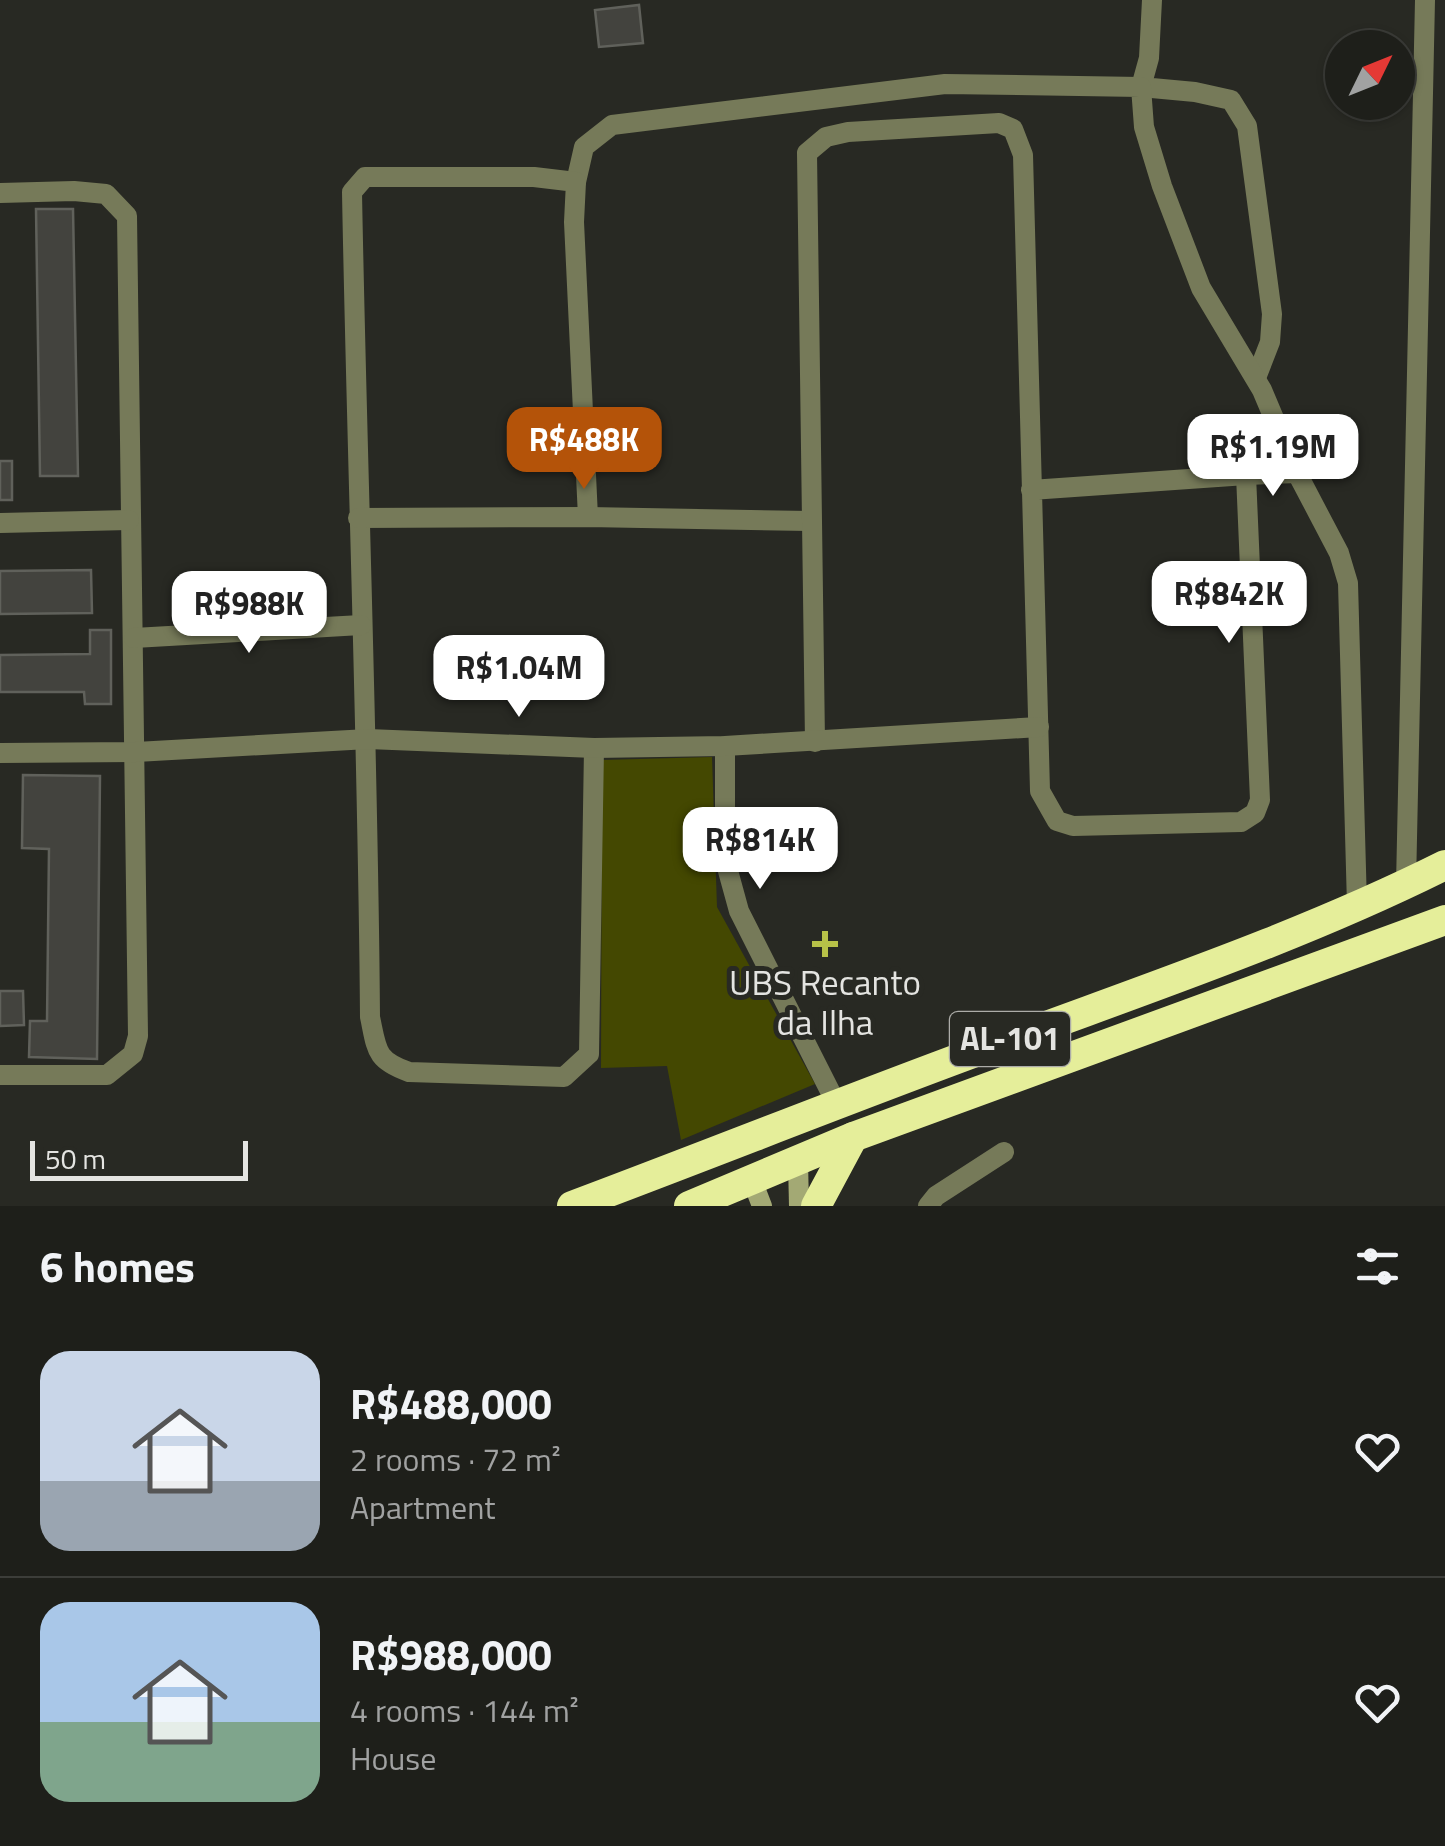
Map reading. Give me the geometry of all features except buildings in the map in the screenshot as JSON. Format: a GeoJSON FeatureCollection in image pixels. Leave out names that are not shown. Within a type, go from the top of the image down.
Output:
{"type":"FeatureCollection","features":[{"type":"Feature","properties":{"kind":"highway","name":"AL-101"},"geometry":{"type":"LineString","coordinates":[[572,1206],[836,1103],[1198,970],[1406,885],[1445,865]]}},
{"type":"Feature","properties":{"kind":"highway","name":"AL-101"},"geometry":{"type":"LineString","coordinates":[[689,1206],[757,1193],[798,1161],[853,1138],[1445,920]]}},
{"type":"Feature","properties":{"kind":"highway"},"geometry":{"type":"LineString","coordinates":[[816,1206],[853,1138]]}},
{"type":"Feature","properties":{"kind":"street"},"geometry":{"type":"LineString","coordinates":[[1152,0],[1149,58],[1141,87],[1144,126],[1162,186],[1201,288],[1256,378],[1297,473],[1338,553],[1348,584],[1357,904]]}},
{"type":"Feature","properties":{"kind":"street"},"geometry":{"type":"LineString","coordinates":[[1406,885],[1425,0]]}},
{"type":"Feature","properties":{"kind":"street"},"geometry":{"type":"LineString","coordinates":[[588,516],[574,222],[576,182],[584,147],[612,125],[945,84],[1141,87],[1231,100],[1247,126],[1272,314],[1270,342],[1256,378]]}},
{"type":"Feature","properties":{"kind":"street"},"geometry":{"type":"LineString","coordinates":[[814,742],[807,153],[826,137],[848,132],[999,123],[1014,128],[1023,155],[1040,791],[1057,821],[1073,826],[1241,822],[1255,814],[1260,800],[1246,475]]}},
{"type":"Feature","properties":{"kind":"street"},"geometry":{"type":"LineString","coordinates":[[576,182],[534,177],[387,174],[365,177],[352,192],[361,624],[368,739],[370,1016],[377,1052],[386,1064],[409,1072],[564,1077],[590,1054],[594,748]]}},
{"type":"Feature","properties":{"kind":"street"},"geometry":{"type":"LineString","coordinates":[[0,193],[106,194],[127,216],[138,1036],[133,1054],[107,1076],[0,1075]]}},
{"type":"Feature","properties":{"kind":"street"},"geometry":{"type":"LineString","coordinates":[[1031,490],[1297,473]]}},
{"type":"Feature","properties":{"kind":"street"},"geometry":{"type":"LineString","coordinates":[[358,518],[588,516],[810,521]]}},
{"type":"Feature","properties":{"kind":"street"},"geometry":{"type":"LineString","coordinates":[[0,524],[130,520]]}},
{"type":"Feature","properties":{"kind":"street"},"geometry":{"type":"LineString","coordinates":[[134,638],[361,624]]}},
{"type":"Feature","properties":{"kind":"street"},"geometry":{"type":"LineString","coordinates":[[0,753],[136,752],[368,739],[594,748],[725,746],[1039,727]]}},
{"type":"Feature","properties":{"kind":"street"},"geometry":{"type":"LineString","coordinates":[[725,746],[725,860],[739,911],[836,1103]]}},
{"type":"Feature","properties":{"kind":"street"},"geometry":{"type":"LineString","coordinates":[[928,1206],[936,1196],[1004,1152]]}},
{"type":"Feature","properties":{"kind":"street"},"geometry":{"type":"LineString","coordinates":[[798,1161],[799,1206]]}},
{"type":"Feature","properties":{"kind":"shaded area"},"geometry":{"type":"Polygon","coordinates":[[[712,757],[717,907],[815,1084],[681,1140],[667,1066],[601,1068],[602,760],[712,757]]]}},
{"type":"Feature","properties":{"kind":"place","name":"UBS Recanto da Ilha"},"geometry":{"type":"Point","coordinates":[825,944]}}]}
